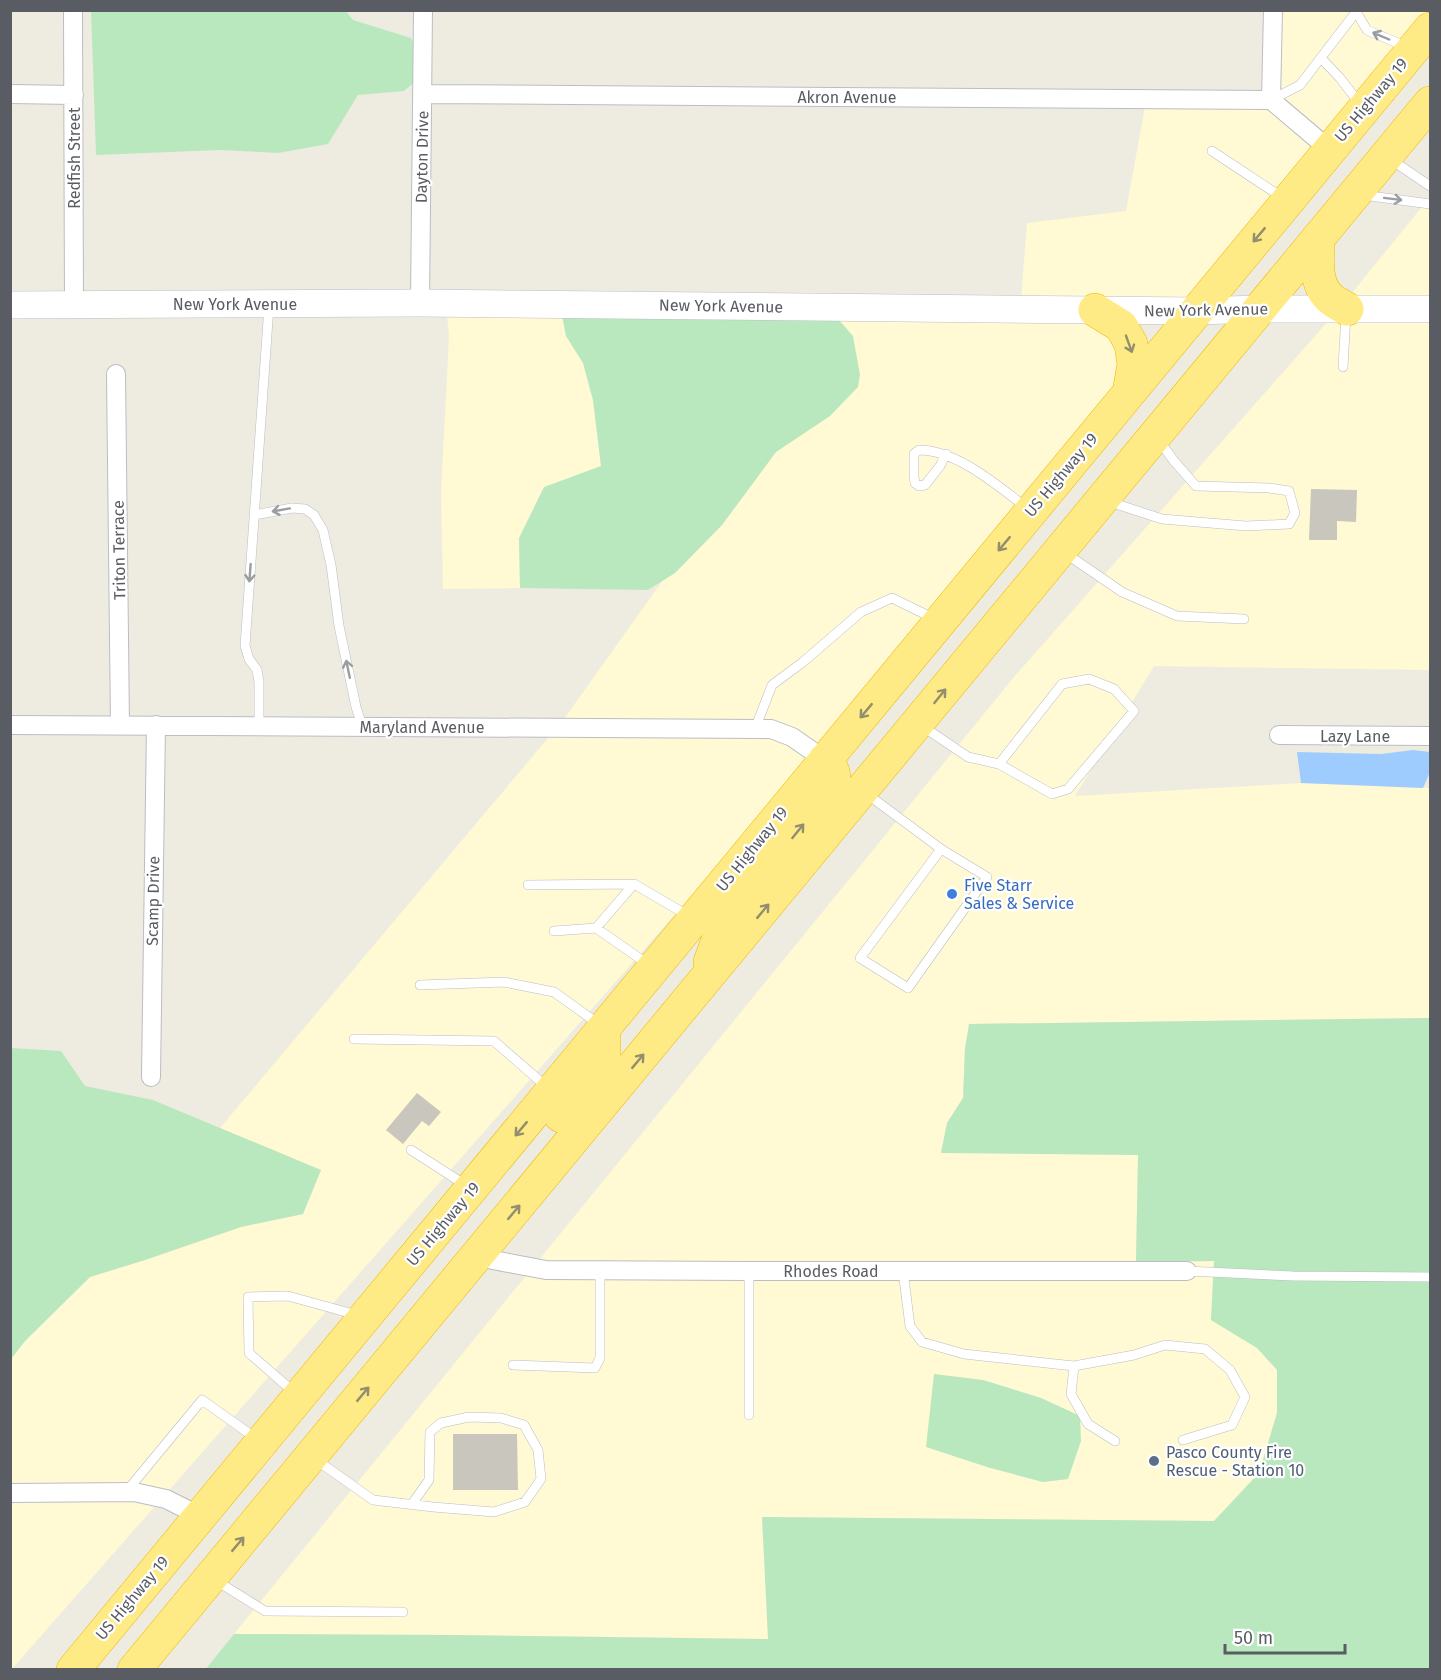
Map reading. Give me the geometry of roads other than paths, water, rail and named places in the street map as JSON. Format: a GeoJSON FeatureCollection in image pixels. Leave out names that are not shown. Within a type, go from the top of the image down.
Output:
{"type":"FeatureCollection","features":[{"type":"Feature","properties":{"kind":"highway","name":"US Highway 19"},"geometry":{"type":"LineString","coordinates":[[73,1670],[1422,39]]}},
{"type":"Feature","properties":{"kind":"highway"},"geometry":{"type":"LineString","coordinates":[[134,1670],[1431,103]]}},
{"type":"Feature","properties":{"kind":"highway"},"geometry":{"type":"LineString","coordinates":[[1318,238],[1318,271],[1321,283],[1327,295],[1347,309]]}},
{"type":"Feature","properties":{"kind":"highway"},"geometry":{"type":"LineString","coordinates":[[1095,310],[1121,326],[1131,344],[1134,364],[1129,393]]}},
{"type":"Feature","properties":{"kind":"highway"},"geometry":{"type":"LineString","coordinates":[[865,787],[868,743],[966,624],[975,579]]}},
{"type":"Feature","properties":{"kind":"highway"},"geometry":{"type":"LineString","coordinates":[[701,986],[726,919],[833,786],[834,773],[825,760]]}},
{"type":"Feature","properties":{"kind":"highway"},"geometry":{"type":"LineString","coordinates":[[477,1257],[476,1231],[486,1209],[522,1161],[604,1066],[604,1029]]}},
{"type":"Feature","properties":{"kind":"highway"},"geometry":{"type":"LineString","coordinates":[[403,1273],[477,1257]]}},
{"type":"Feature","properties":{"kind":"highway"},"geometry":{"type":"LineString","coordinates":[[118,1670],[121,1657],[136,1633],[180,1582],[200,1550],[202,1536],[200,1516]]}},
{"type":"Feature","properties":{"kind":"street","name":"Redfish Street"},"geometry":{"type":"LineString","coordinates":[[73,10],[74,305]]}},
{"type":"Feature","properties":{"kind":"street","name":"Dayton Drive"},"geometry":{"type":"LineString","coordinates":[[420,303],[423,10]]}},
{"type":"Feature","properties":{"kind":"street"},"geometry":{"type":"LineString","coordinates":[[1273,10],[1271,100],[1330,150]]}},
{"type":"Feature","properties":{"kind":"street"},"geometry":{"type":"LineString","coordinates":[[10,94],[74,95]]}},
{"type":"Feature","properties":{"kind":"street","name":"Akron Avenue"},"geometry":{"type":"LineString","coordinates":[[422,94],[1271,100]]}},
{"type":"Feature","properties":{"kind":"street","name":"New York Avenue"},"geometry":{"type":"LineString","coordinates":[[10,305],[420,303],[1197,311],[1431,309]]}},
{"type":"Feature","properties":{"kind":"street","name":"Triton Terrace"},"geometry":{"type":"LineString","coordinates":[[116,375],[120,726]]}},
{"type":"Feature","properties":{"kind":"street","name":"Maryland Avenue"},"geometry":{"type":"LineString","coordinates":[[10,725],[771,729],[792,737],[825,760]]}},
{"type":"Feature","properties":{"kind":"street","name":"Scamp Drive"},"geometry":{"type":"LineString","coordinates":[[151,1077],[156,725]]}},
{"type":"Feature","properties":{"kind":"street","name":"Lazy Lane"},"geometry":{"type":"LineString","coordinates":[[1279,735],[1431,736]]}},
{"type":"Feature","properties":{"kind":"street","name":"Rhodes Road"},"geometry":{"type":"LineString","coordinates":[[477,1257],[546,1270],[1187,1271]]}},
{"type":"Feature","properties":{"kind":"street"},"geometry":{"type":"LineString","coordinates":[[10,1493],[139,1493],[166,1499],[200,1516]]}},
{"type":"Feature","properties":{"kind":"lane"},"geometry":{"type":"LineString","coordinates":[[1271,100],[1300,86],[1356,11],[1367,30],[1422,39]]}},
{"type":"Feature","properties":{"kind":"lane"},"geometry":{"type":"LineString","coordinates":[[1321,58],[1364,109]]}},
{"type":"Feature","properties":{"kind":"lane"},"geometry":{"type":"LineString","coordinates":[[1212,151],[1288,201]]}},
{"type":"Feature","properties":{"kind":"lane"},"geometry":{"type":"LineString","coordinates":[[1386,156],[1431,186]]}},
{"type":"Feature","properties":{"kind":"lane"},"geometry":{"type":"LineString","coordinates":[[1355,194],[1431,204]]}},
{"type":"Feature","properties":{"kind":"lane"},"geometry":{"type":"LineString","coordinates":[[259,726],[257,670],[249,659],[245,646],[269,304]]}},
{"type":"Feature","properties":{"kind":"lane"},"geometry":{"type":"LineString","coordinates":[[1343,367],[1347,309]]}},
{"type":"Feature","properties":{"kind":"lane"},"geometry":{"type":"LineString","coordinates":[[1102,499],[1162,519],[1246,526],[1288,524],[1295,513],[1288,491],[1269,488],[1196,486],[1155,435]]}},
{"type":"Feature","properties":{"kind":"lane"},"geometry":{"type":"LineString","coordinates":[[946,453],[990,480],[1031,512]]}},
{"type":"Feature","properties":{"kind":"lane"},"geometry":{"type":"LineString","coordinates":[[254,515],[286,508],[304,509],[314,515],[323,530],[331,565],[339,626],[362,726]]}},
{"type":"Feature","properties":{"kind":"lane"},"geometry":{"type":"LineString","coordinates":[[1061,550],[1122,592],[1177,616],[1244,620]]}},
{"type":"Feature","properties":{"kind":"lane"},"geometry":{"type":"LineString","coordinates":[[755,729],[772,685],[803,662],[861,612],[892,598],[939,622]]}},
{"type":"Feature","properties":{"kind":"lane"},"geometry":{"type":"LineString","coordinates":[[918,723],[968,757],[999,764],[1052,794],[1068,789],[1134,711],[1114,690],[1089,679],[1062,684],[999,764]]}},
{"type":"Feature","properties":{"kind":"lane"},"geometry":{"type":"LineString","coordinates":[[865,787],[940,849],[987,877],[908,988],[860,958],[940,849]]}},
{"type":"Feature","properties":{"kind":"lane"},"geometry":{"type":"LineString","coordinates":[[528,885],[634,884],[694,919]]}},
{"type":"Feature","properties":{"kind":"lane"},"geometry":{"type":"LineString","coordinates":[[596,928],[634,884]]}},
{"type":"Feature","properties":{"kind":"lane"},"geometry":{"type":"LineString","coordinates":[[554,931],[596,928],[654,968]]}},
{"type":"Feature","properties":{"kind":"lane"},"geometry":{"type":"LineString","coordinates":[[420,985],[504,982],[554,992],[604,1029]]}},
{"type":"Feature","properties":{"kind":"lane"},"geometry":{"type":"LineString","coordinates":[[354,1040],[494,1041],[552,1091]]}},
{"type":"Feature","properties":{"kind":"lane"},"geometry":{"type":"LineString","coordinates":[[411,1150],[472,1189]]}},
{"type":"Feature","properties":{"kind":"lane"},"geometry":{"type":"LineString","coordinates":[[513,1365],[595,1368],[600,1358],[600,1270]]}},
{"type":"Feature","properties":{"kind":"lane"},"geometry":{"type":"LineString","coordinates":[[749,1271],[749,1415]]}},
{"type":"Feature","properties":{"kind":"lane"},"geometry":{"type":"LineString","coordinates":[[903,1271],[910,1326],[922,1341],[964,1354],[1074,1366],[1134,1355],[1165,1345],[1205,1349],[1230,1370],[1245,1397],[1232,1425],[1183,1440]]}},
{"type":"Feature","properties":{"kind":"lane"},"geometry":{"type":"LineString","coordinates":[[1187,1271],[1293,1276],[1431,1277]]}},
{"type":"Feature","properties":{"kind":"lane"},"geometry":{"type":"LineString","coordinates":[[299,1397],[249,1353],[248,1297],[288,1296],[365,1318]]}},
{"type":"Feature","properties":{"kind":"lane"},"geometry":{"type":"LineString","coordinates":[[1074,1366],[1071,1394],[1089,1425],[1115,1441]]}},
{"type":"Feature","properties":{"kind":"lane"},"geometry":{"type":"LineString","coordinates":[[126,1492],[202,1400],[262,1442]]}},
{"type":"Feature","properties":{"kind":"lane"},"geometry":{"type":"LineString","coordinates":[[311,1456],[372,1500],[412,1504],[494,1512],[525,1502],[541,1479],[538,1450],[524,1425],[501,1418],[469,1417],[441,1423],[430,1432],[429,1480],[412,1504]]}},
{"type":"Feature","properties":{"kind":"lane"},"geometry":{"type":"LineString","coordinates":[[210,1578],[265,1611],[403,1612]]}},
{"type":"Feature","properties":{"kind":"water"},"geometry":{"type":"Polygon","coordinates":[[[1413,750],[1430,752],[1430,772],[1423,788],[1301,783],[1297,752],[1381,754],[1413,750]]]}},
{"type":"Feature","properties":{"kind":"place","name":"Five Starr Sales & Service"},"geometry":{"type":"Point","coordinates":[952,894]}},
{"type":"Feature","properties":{"kind":"place","name":"Pasco County Fire Rescue - Station 10"},"geometry":{"type":"Point","coordinates":[1154,1461]}}]}
